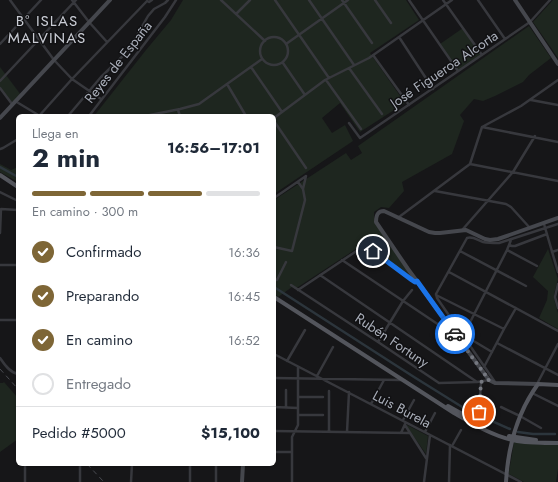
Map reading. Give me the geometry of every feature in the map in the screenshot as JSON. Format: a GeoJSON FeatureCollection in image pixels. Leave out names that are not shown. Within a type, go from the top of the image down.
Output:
{"type":"FeatureCollection","features":[{"type":"Feature","properties":{"kind":"main road"},"geometry":{"type":"LineString","coordinates":[[0,118],[110,0]]}},
{"type":"Feature","properties":{"kind":"main road"},"geometry":{"type":"LineString","coordinates":[[515,0],[558,64]]}},
{"type":"Feature","properties":{"kind":"main road"},"geometry":{"type":"LineString","coordinates":[[0,177],[16,187]]}},
{"type":"Feature","properties":{"kind":"main road"},"geometry":{"type":"LineString","coordinates":[[558,218],[544,226],[494,240],[486,239],[463,230],[435,234],[384,210],[376,215],[376,222],[489,380],[496,383],[558,385]]}},
{"type":"Feature","properties":{"kind":"main road"},"geometry":{"type":"LineString","coordinates":[[276,297],[454,413],[488,431],[530,442],[558,442]]}},
{"type":"Feature","properties":{"kind":"main road"},"geometry":{"type":"LineString","coordinates":[[276,297],[455,411],[489,429],[513,438]]}},
{"type":"Feature","properties":{"kind":"main road"},"geometry":{"type":"LineString","coordinates":[[506,482],[506,474],[513,438],[520,416],[537,384]]}},
{"type":"Feature","properties":{"kind":"main road"},"geometry":{"type":"LineString","coordinates":[[242,482],[243,466]]}},
{"type":"Feature","properties":{"kind":"street"},"geometry":{"type":"LineString","coordinates":[[10,0],[54,60],[72,79],[101,100]]}},
{"type":"Feature","properties":{"kind":"street"},"geometry":{"type":"LineString","coordinates":[[0,44],[41,0]]}},
{"type":"Feature","properties":{"kind":"street"},"geometry":{"type":"LineString","coordinates":[[41,114],[146,0],[149,2],[152,0]]}},
{"type":"Feature","properties":{"kind":"street"},"geometry":{"type":"LineString","coordinates":[[70,114],[100,77],[128,51],[148,16],[154,9],[168,0]]}},
{"type":"Feature","properties":{"kind":"street","name":"Reyes de España"},"geometry":{"type":"LineString","coordinates":[[90,114],[165,17],[176,0]]}},
{"type":"Feature","properties":{"kind":"street"},"geometry":{"type":"LineString","coordinates":[[221,0],[265,41]]}},
{"type":"Feature","properties":{"kind":"street"},"geometry":{"type":"LineString","coordinates":[[236,14],[250,0]]}},
{"type":"Feature","properties":{"kind":"street"},"geometry":{"type":"LineString","coordinates":[[275,0],[361,129]]}},
{"type":"Feature","properties":{"kind":"street"},"geometry":{"type":"LineString","coordinates":[[309,0],[354,65]]}},
{"type":"Feature","properties":{"kind":"street"},"geometry":{"type":"LineString","coordinates":[[286,44],[343,1],[348,0]]}},
{"type":"Feature","properties":{"kind":"street"},"geometry":{"type":"LineString","coordinates":[[374,0],[391,23]]}},
{"type":"Feature","properties":{"kind":"street"},"geometry":{"type":"LineString","coordinates":[[409,0],[458,72]]}},
{"type":"Feature","properties":{"kind":"street"},"geometry":{"type":"LineString","coordinates":[[443,0],[482,55]]}},
{"type":"Feature","properties":{"kind":"street"},"geometry":{"type":"LineString","coordinates":[[276,116],[328,79],[374,54],[452,0]]}},
{"type":"Feature","properties":{"kind":"street"},"geometry":{"type":"LineString","coordinates":[[478,0],[506,39]]}},
{"type":"Feature","properties":{"kind":"street","name":"José Figueroa Alcorta"},"geometry":{"type":"LineString","coordinates":[[349,123],[360,138],[530,22],[550,0]]}},
{"type":"Feature","properties":{"kind":"street"},"geometry":{"type":"LineString","coordinates":[[0,81],[74,1],[89,22],[107,42]]}},
{"type":"Feature","properties":{"kind":"street"},"geometry":{"type":"LineString","coordinates":[[343,1],[372,43]]}},
{"type":"Feature","properties":{"kind":"street"},"geometry":{"type":"LineString","coordinates":[[275,37],[279,38],[286,44],[289,53],[288,58],[283,63],[276,66],[271,66],[262,59],[260,52],[265,41],[275,37]]}},
{"type":"Feature","properties":{"kind":"street"},"geometry":{"type":"LineString","coordinates":[[399,37],[433,89]]}},
{"type":"Feature","properties":{"kind":"street"},"geometry":{"type":"LineString","coordinates":[[374,54],[409,105]]}},
{"type":"Feature","properties":{"kind":"street"},"geometry":{"type":"LineString","coordinates":[[157,114],[199,104],[262,59]]}},
{"type":"Feature","properties":{"kind":"street"},"geometry":{"type":"LineString","coordinates":[[283,63],[305,95]]}},
{"type":"Feature","properties":{"kind":"street"},"geometry":{"type":"LineString","coordinates":[[251,67],[282,112]]}},
{"type":"Feature","properties":{"kind":"street"},"geometry":{"type":"LineString","coordinates":[[349,68],[382,114]]}},
{"type":"Feature","properties":{"kind":"street"},"geometry":{"type":"LineString","coordinates":[[399,217],[470,164],[482,127],[521,106],[558,80]]}},
{"type":"Feature","properties":{"kind":"street"},"geometry":{"type":"LineString","coordinates":[[227,84],[245,114]]}},
{"type":"Feature","properties":{"kind":"street"},"geometry":{"type":"LineString","coordinates":[[0,88],[14,103],[35,114]]}},
{"type":"Feature","properties":{"kind":"street"},"geometry":{"type":"LineString","coordinates":[[530,100],[558,105]]}},
{"type":"Feature","properties":{"kind":"street"},"geometry":{"type":"LineString","coordinates":[[178,110],[179,114]]}},
{"type":"Feature","properties":{"kind":"street"},"geometry":{"type":"LineString","coordinates":[[276,124],[306,168]]}},
{"type":"Feature","properties":{"kind":"street"},"geometry":{"type":"LineString","coordinates":[[482,127],[535,136],[558,142]]}},
{"type":"Feature","properties":{"kind":"street"},"geometry":{"type":"LineString","coordinates":[[463,230],[513,172],[535,136]]}},
{"type":"Feature","properties":{"kind":"street"},"geometry":{"type":"LineString","coordinates":[[0,149],[16,140]]}},
{"type":"Feature","properties":{"kind":"street"},"geometry":{"type":"LineString","coordinates":[[470,164],[558,181]]}},
{"type":"Feature","properties":{"kind":"street"},"geometry":{"type":"LineString","coordinates":[[276,197],[306,176],[303,189],[305,200],[292,251],[276,247]]}},
{"type":"Feature","properties":{"kind":"street"},"geometry":{"type":"LineString","coordinates":[[298,182],[303,189]]}},
{"type":"Feature","properties":{"kind":"street"},"geometry":{"type":"LineString","coordinates":[[435,191],[506,204],[511,207],[530,229]]}},
{"type":"Feature","properties":{"kind":"street"},"geometry":{"type":"LineString","coordinates":[[0,192],[16,200]]}},
{"type":"Feature","properties":{"kind":"street"},"geometry":{"type":"LineString","coordinates":[[0,233],[0,209],[16,210]]}},
{"type":"Feature","properties":{"kind":"street"},"geometry":{"type":"LineString","coordinates":[[436,294],[468,238],[471,237],[482,242],[499,243],[511,240],[544,226],[558,224]]}},
{"type":"Feature","properties":{"kind":"street"},"geometry":{"type":"LineString","coordinates":[[544,226],[558,272]]}},
{"type":"Feature","properties":{"kind":"street"},"geometry":{"type":"LineString","coordinates":[[509,245],[515,246],[547,234]]}},
{"type":"Feature","properties":{"kind":"street"},"geometry":{"type":"LineString","coordinates":[[463,336],[497,271],[511,240]]}},
{"type":"Feature","properties":{"kind":"street"},"geometry":{"type":"LineString","coordinates":[[298,290],[364,246],[415,282],[417,281]]}},
{"type":"Feature","properties":{"kind":"street"},"geometry":{"type":"LineString","coordinates":[[460,250],[526,286]]}},
{"type":"Feature","properties":{"kind":"street"},"geometry":{"type":"LineString","coordinates":[[507,250],[537,266]]}},
{"type":"Feature","properties":{"kind":"street"},"geometry":{"type":"LineString","coordinates":[[552,252],[558,250]]}},
{"type":"Feature","properties":{"kind":"street"},"geometry":{"type":"LineString","coordinates":[[342,260],[448,331],[455,334]]}},
{"type":"Feature","properties":{"kind":"street"},"geometry":{"type":"LineString","coordinates":[[276,280],[286,262]]}},
{"type":"Feature","properties":{"kind":"street"},"geometry":{"type":"LineString","coordinates":[[0,265],[16,265]]}},
{"type":"Feature","properties":{"kind":"street"},"geometry":{"type":"LineString","coordinates":[[449,272],[558,331]]}},
{"type":"Feature","properties":{"kind":"street"},"geometry":{"type":"LineString","coordinates":[[320,275],[479,382],[479,412]]}},
{"type":"Feature","properties":{"kind":"street"},"geometry":{"type":"LineString","coordinates":[[558,284],[555,297],[558,308]]}},
{"type":"Feature","properties":{"kind":"street","name":"Rubén Fortuny"},"geometry":{"type":"LineString","coordinates":[[291,285],[438,383],[479,382],[489,380]]}},
{"type":"Feature","properties":{"kind":"street"},"geometry":{"type":"LineString","coordinates":[[378,342],[403,301],[412,290]]}},
{"type":"Feature","properties":{"kind":"street"},"geometry":{"type":"LineString","coordinates":[[436,294],[504,329]]}},
{"type":"Feature","properties":{"kind":"street"},"geometry":{"type":"LineString","coordinates":[[436,294],[437,298],[496,383]]}},
{"type":"Feature","properties":{"kind":"street"},"geometry":{"type":"LineString","coordinates":[[484,367],[516,308]]}},
{"type":"Feature","properties":{"kind":"street"},"geometry":{"type":"LineString","coordinates":[[0,320],[16,320]]}},
{"type":"Feature","properties":{"kind":"street"},"geometry":{"type":"LineString","coordinates":[[287,361],[305,330]]}},
{"type":"Feature","properties":{"kind":"street"},"geometry":{"type":"LineString","coordinates":[[466,340],[472,340],[492,352]]}},
{"type":"Feature","properties":{"kind":"street"},"geometry":{"type":"LineString","coordinates":[[497,343],[558,375]]}},
{"type":"Feature","properties":{"kind":"street"},"geometry":{"type":"LineString","coordinates":[[537,384],[558,344]]}},
{"type":"Feature","properties":{"kind":"street"},"geometry":{"type":"LineString","coordinates":[[318,376],[333,347]]}},
{"type":"Feature","properties":{"kind":"street","name":"Luis Burela"},"geometry":{"type":"LineString","coordinates":[[276,355],[521,482]]}},
{"type":"Feature","properties":{"kind":"street"},"geometry":{"type":"LineString","coordinates":[[0,358],[16,374]]}},
{"type":"Feature","properties":{"kind":"street"},"geometry":{"type":"LineString","coordinates":[[292,482],[292,437],[298,425],[298,367]]}},
{"type":"Feature","properties":{"kind":"street"},"geometry":{"type":"LineString","coordinates":[[276,378],[403,380]]}},
{"type":"Feature","properties":{"kind":"street"},"geometry":{"type":"LineString","coordinates":[[371,404],[384,380]]}},
{"type":"Feature","properties":{"kind":"street"},"geometry":{"type":"LineString","coordinates":[[286,390],[286,408]]}},
{"type":"Feature","properties":{"kind":"street"},"geometry":{"type":"LineString","coordinates":[[328,391],[329,432]]}},
{"type":"Feature","properties":{"kind":"street"},"geometry":{"type":"LineString","coordinates":[[347,432],[349,392]]}},
{"type":"Feature","properties":{"kind":"street"},"geometry":{"type":"LineString","coordinates":[[532,393],[558,406]]}},
{"type":"Feature","properties":{"kind":"street"},"geometry":{"type":"LineString","coordinates":[[298,397],[323,397]]}},
{"type":"Feature","properties":{"kind":"street"},"geometry":{"type":"LineString","coordinates":[[401,433],[414,400]]}},
{"type":"Feature","properties":{"kind":"street"},"geometry":{"type":"LineString","coordinates":[[276,407],[298,408]]}},
{"type":"Feature","properties":{"kind":"street"},"geometry":{"type":"LineString","coordinates":[[501,408],[520,416],[541,428]]}},
{"type":"Feature","properties":{"kind":"street"},"geometry":{"type":"LineString","coordinates":[[425,432],[435,413]]}},
{"type":"Feature","properties":{"kind":"street"},"geometry":{"type":"LineString","coordinates":[[298,415],[323,415]]}},
{"type":"Feature","properties":{"kind":"street"},"geometry":{"type":"LineString","coordinates":[[405,425],[426,458]]}},
{"type":"Feature","properties":{"kind":"street"},"geometry":{"type":"LineString","coordinates":[[449,482],[451,446],[461,430]]}},
{"type":"Feature","properties":{"kind":"street"},"geometry":{"type":"LineString","coordinates":[[276,431],[409,433]]}},
{"type":"Feature","properties":{"kind":"street"},"geometry":{"type":"LineString","coordinates":[[424,482],[430,435]]}},
{"type":"Feature","properties":{"kind":"street"},"geometry":{"type":"LineString","coordinates":[[276,452],[292,452]]}},
{"type":"Feature","properties":{"kind":"street"},"geometry":{"type":"LineString","coordinates":[[25,482],[26,466]]}},
{"type":"Feature","properties":{"kind":"street"},"geometry":{"type":"LineString","coordinates":[[80,466],[80,482]]}},
{"type":"Feature","properties":{"kind":"street"},"geometry":{"type":"LineString","coordinates":[[131,482],[132,466]]}},
{"type":"Feature","properties":{"kind":"street"},"geometry":{"type":"LineString","coordinates":[[190,466],[190,482]]}},
{"type":"Feature","properties":{"kind":"street"},"geometry":{"type":"LineString","coordinates":[[216,466],[216,482]]}},
{"type":"Feature","properties":{"kind":"shaded area"},"geometry":{"type":"Polygon","coordinates":[[[183,0],[406,0],[419,20],[370,53],[405,103],[360,132],[340,103],[322,118],[332,133],[345,125],[353,141],[276,193],[276,114],[96,114],[171,20],[183,0]]]}},
{"type":"Feature","properties":{"kind":"shaded area"},"geometry":{"type":"Polygon","coordinates":[[[553,0],[558,0],[558,58],[533,22],[553,0]]]}},
{"type":"Feature","properties":{"kind":"shaded area"},"geometry":{"type":"Polygon","coordinates":[[[529,26],[551,58],[529,75],[523,82],[483,101],[474,99],[460,115],[464,121],[452,154],[402,182],[404,191],[389,208],[381,207],[374,212],[374,222],[412,278],[365,243],[295,289],[292,287],[278,297],[276,296],[276,199],[346,153],[351,160],[362,153],[358,146],[529,26]]]}},
{"type":"Feature","properties":{"kind":"shaded area"},"geometry":{"type":"Polygon","coordinates":[[[463,28],[482,55],[458,71],[440,44],[463,28]]]}},
{"type":"Feature","properties":{"kind":"shaded area"},"geometry":{"type":"Polygon","coordinates":[[[0,67],[21,95],[12,104],[0,87],[0,67]]]}},
{"type":"Feature","properties":{"kind":"shaded area"},"geometry":{"type":"Polygon","coordinates":[[[0,164],[11,170],[16,168],[16,181],[0,172],[0,164]]]}},
{"type":"Feature","properties":{"kind":"shaded area"},"geometry":{"type":"Polygon","coordinates":[[[548,249],[558,279],[554,294],[558,313],[558,329],[539,318],[547,300],[548,291],[533,277],[548,249]]]}},
{"type":"Feature","properties":{"kind":"shaded area"},"geometry":{"type":"Polygon","coordinates":[[[4,382],[16,396],[16,440],[0,452],[0,383],[4,382]]]}},
{"type":"Feature","properties":{"kind":"shaded area"},"geometry":{"type":"Polygon","coordinates":[[[407,425],[428,436],[426,454],[407,427],[407,425]]]}},
{"type":"Feature","properties":{"kind":"shaded area"},"geometry":{"type":"Polygon","coordinates":[[[514,442],[558,445],[558,469],[556,482],[524,482],[509,474],[514,442]]]}},
{"type":"Feature","properties":{"kind":"waterway"},"geometry":{"type":"LineString","coordinates":[[0,167],[16,176]]}},
{"type":"Feature","properties":{"kind":"waterway"},"geometry":{"type":"LineString","coordinates":[[276,288],[467,410],[510,429]]}},
{"type":"Feature","properties":{"kind":"waterway"},"geometry":{"type":"LineString","coordinates":[[518,432],[555,434]]}},
{"type":"Feature","properties":{"kind":"railway"},"geometry":{"type":"LineString","coordinates":[[0,369],[16,387]]}},
{"type":"Feature","properties":{"kind":"railway"},"geometry":{"type":"LineString","coordinates":[[89,466],[104,482]]}},
{"type":"Feature","properties":{"kind":"way so far"},"geometry":{"type":"LineString","coordinates":[[455,334],[489,380],[481,382],[479,412]]}},
{"type":"Feature","properties":{"kind":"district","name":"B° ISLAS MALVINAS"},"geometry":{"type":"Point","coordinates":[47,30]}},
{"type":"Feature","properties":{"kind":"route"},"geometry":{"type":"LineString","coordinates":[[373,251],[412,280],[415,282],[417,281],[455,334]]}}]}
